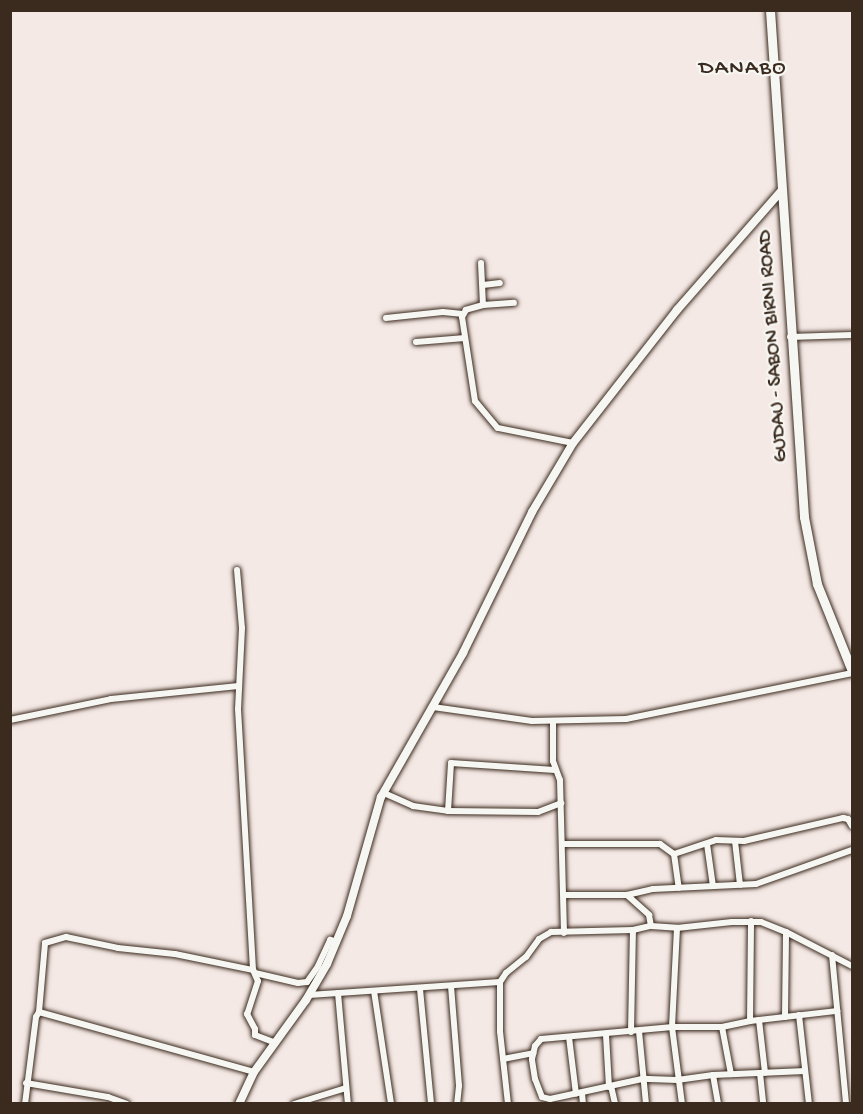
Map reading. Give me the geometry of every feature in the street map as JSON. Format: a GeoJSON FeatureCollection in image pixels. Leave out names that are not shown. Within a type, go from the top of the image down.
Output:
{"type":"FeatureCollection","features":[{"type":"Feature","properties":{"kind":"main road","name":"GUDAU - SABON BIRNI ROAD"},"geometry":{"type":"LineString","coordinates":[[770,10],[783,190],[790,338],[807,534],[817,584],[852,672]]}},
{"type":"Feature","properties":{"kind":"street"},"geometry":{"type":"LineString","coordinates":[[239,1104],[254,1072],[309,995],[337,942],[384,793],[433,707],[532,512],[573,443],[677,310],[783,190]]}},
{"type":"Feature","properties":{"kind":"street"},"geometry":{"type":"LineString","coordinates":[[481,263],[483,305]]}},
{"type":"Feature","properties":{"kind":"street"},"geometry":{"type":"LineString","coordinates":[[483,285],[500,283]]}},
{"type":"Feature","properties":{"kind":"street"},"geometry":{"type":"LineString","coordinates":[[386,318],[443,312],[463,314],[483,305],[514,303]]}},
{"type":"Feature","properties":{"kind":"street"},"geometry":{"type":"LineString","coordinates":[[463,314],[474,398],[495,426],[573,443]]}},
{"type":"Feature","properties":{"kind":"street"},"geometry":{"type":"LineString","coordinates":[[790,338],[852,335]]}},
{"type":"Feature","properties":{"kind":"street"},"geometry":{"type":"LineString","coordinates":[[416,342],[465,338]]}},
{"type":"Feature","properties":{"kind":"street"},"geometry":{"type":"LineString","coordinates":[[237,570],[242,628],[238,686],[254,972],[258,981],[247,1014],[255,1029],[255,1035],[276,1043]]}},
{"type":"Feature","properties":{"kind":"street"},"geometry":{"type":"LineString","coordinates":[[433,707],[532,721],[645,716],[852,672]]}},
{"type":"Feature","properties":{"kind":"street"},"geometry":{"type":"LineString","coordinates":[[10,720],[111,699],[238,686]]}},
{"type":"Feature","properties":{"kind":"street"},"geometry":{"type":"LineString","coordinates":[[553,721],[552,761],[560,778],[564,933]]}},
{"type":"Feature","properties":{"kind":"street"},"geometry":{"type":"LineString","coordinates":[[448,810],[451,763],[555,770]]}},
{"type":"Feature","properties":{"kind":"street"},"geometry":{"type":"LineString","coordinates":[[384,793],[412,806],[448,810],[538,812],[561,803]]}},
{"type":"Feature","properties":{"kind":"street"},"geometry":{"type":"LineString","coordinates":[[675,854],[722,839],[735,841],[843,818],[850,821],[852,826]]}},
{"type":"Feature","properties":{"kind":"street"},"geometry":{"type":"LineString","coordinates":[[735,841],[740,885]]}},
{"type":"Feature","properties":{"kind":"street"},"geometry":{"type":"LineString","coordinates":[[563,844],[660,844],[675,854],[679,888]]}},
{"type":"Feature","properties":{"kind":"street"},"geometry":{"type":"LineString","coordinates":[[707,844],[712,886]]}},
{"type":"Feature","properties":{"kind":"street"},"geometry":{"type":"LineString","coordinates":[[564,895],[627,895],[653,889],[756,884],[852,853]]}},
{"type":"Feature","properties":{"kind":"street"},"geometry":{"type":"LineString","coordinates":[[627,895],[648,915],[651,926]]}},
{"type":"Feature","properties":{"kind":"street"},"geometry":{"type":"LineString","coordinates":[[750,921],[750,1021]]}},
{"type":"Feature","properties":{"kind":"street"},"geometry":{"type":"LineString","coordinates":[[508,1104],[500,1032],[500,982],[506,973],[526,957],[545,935],[612,929],[633,930],[651,926],[677,928],[750,921],[786,932],[852,966]]}},
{"type":"Feature","properties":{"kind":"street"},"geometry":{"type":"LineString","coordinates":[[677,928],[672,1028],[677,1080],[682,1104]]}},
{"type":"Feature","properties":{"kind":"street"},"geometry":{"type":"LineString","coordinates":[[633,930],[635,1032],[646,1104]]}},
{"type":"Feature","properties":{"kind":"street"},"geometry":{"type":"LineString","coordinates":[[785,1017],[786,932]]}},
{"type":"Feature","properties":{"kind":"street"},"geometry":{"type":"LineString","coordinates":[[25,1104],[36,1017],[39,1012],[45,943],[66,937],[118,948],[175,954],[298,983],[307,982],[318,966],[330,940],[337,942]]}},
{"type":"Feature","properties":{"kind":"street"},"geometry":{"type":"LineString","coordinates":[[832,955],[846,1104]]}},
{"type":"Feature","properties":{"kind":"street"},"geometry":{"type":"LineString","coordinates":[[309,995],[500,982]]}},
{"type":"Feature","properties":{"kind":"street"},"geometry":{"type":"LineString","coordinates":[[451,986],[459,1086],[457,1104]]}},
{"type":"Feature","properties":{"kind":"street"},"geometry":{"type":"LineString","coordinates":[[420,988],[431,1104]]}},
{"type":"Feature","properties":{"kind":"street"},"geometry":{"type":"LineString","coordinates":[[374,992],[391,1104]]}},
{"type":"Feature","properties":{"kind":"street"},"geometry":{"type":"LineString","coordinates":[[338,993],[348,1104]]}},
{"type":"Feature","properties":{"kind":"street"},"geometry":{"type":"LineString","coordinates":[[805,1071],[713,1075],[677,1080],[642,1079],[550,1099],[542,1097],[535,1079],[534,1053],[535,1046],[541,1039],[672,1028],[722,1027],[750,1021],[837,1011]]}},
{"type":"Feature","properties":{"kind":"street"},"geometry":{"type":"LineString","coordinates":[[39,1012],[254,1072]]}},
{"type":"Feature","properties":{"kind":"street"},"geometry":{"type":"LineString","coordinates":[[799,1015],[809,1104]]}},
{"type":"Feature","properties":{"kind":"street"},"geometry":{"type":"LineString","coordinates":[[759,1020],[763,1104]]}},
{"type":"Feature","properties":{"kind":"street"},"geometry":{"type":"LineString","coordinates":[[722,1027],[731,1074]]}},
{"type":"Feature","properties":{"kind":"street"},"geometry":{"type":"LineString","coordinates":[[606,1035],[610,1087],[615,1104]]}},
{"type":"Feature","properties":{"kind":"street"},"geometry":{"type":"LineString","coordinates":[[569,1037],[579,1093],[584,1104]]}},
{"type":"Feature","properties":{"kind":"street"},"geometry":{"type":"LineString","coordinates":[[503,1059],[534,1053]]}},
{"type":"Feature","properties":{"kind":"street"},"geometry":{"type":"LineString","coordinates":[[713,1075],[718,1104]]}},
{"type":"Feature","properties":{"kind":"street"},"geometry":{"type":"LineString","coordinates":[[26,1083],[108,1096],[127,1104]]}},
{"type":"Feature","properties":{"kind":"street"},"geometry":{"type":"LineString","coordinates":[[294,1104],[346,1089]]}},
{"type":"Feature","properties":{"kind":"district","name":"DANABO"},"geometry":{"type":"Point","coordinates":[743,70]}}]}
